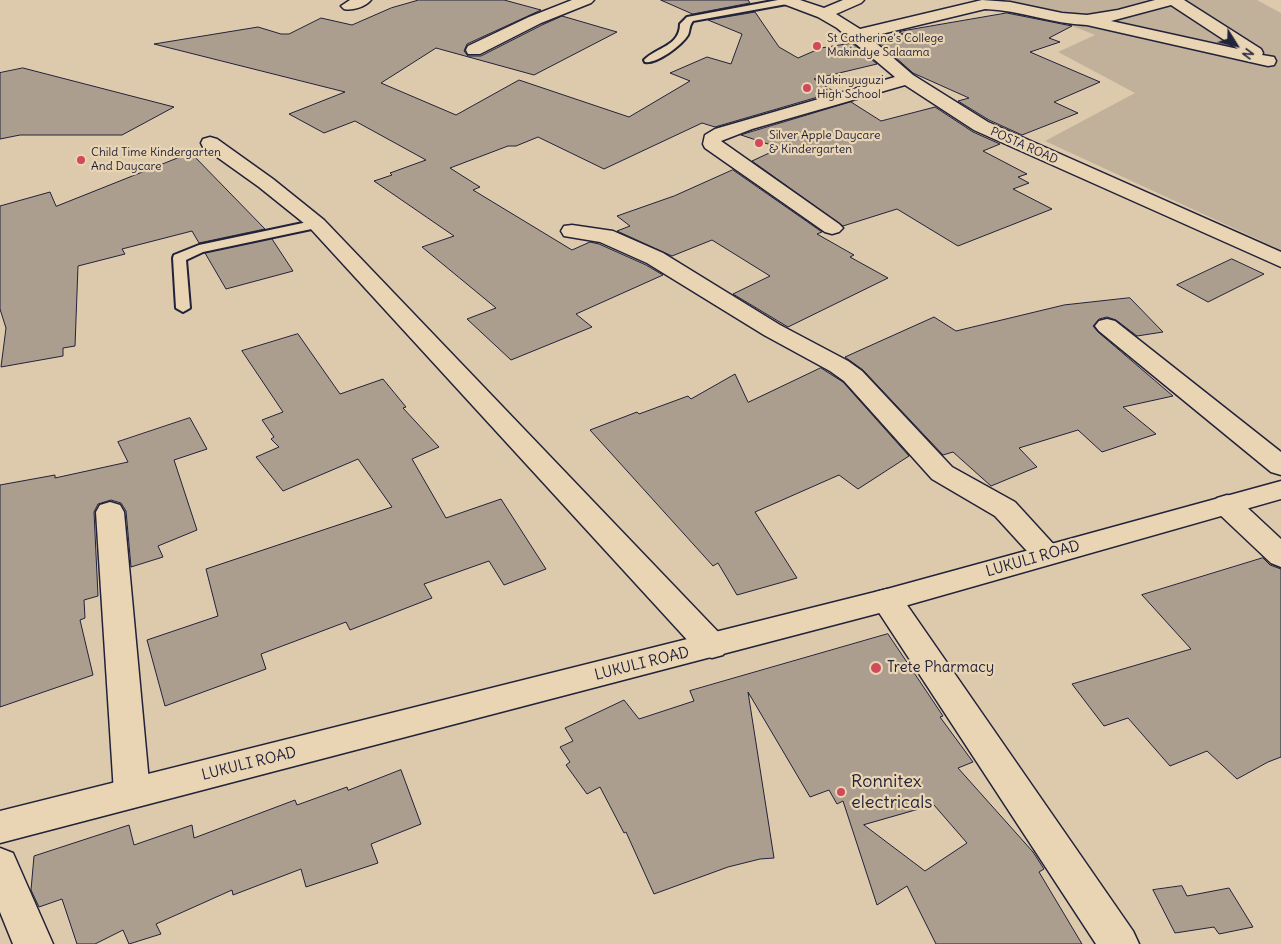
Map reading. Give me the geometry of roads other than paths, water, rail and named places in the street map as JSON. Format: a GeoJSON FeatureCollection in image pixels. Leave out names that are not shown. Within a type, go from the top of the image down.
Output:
{"type":"FeatureCollection","features":[{"type":"Feature","properties":{"kind":"street"},"geometry":{"type":"LineString","coordinates":[[474,50],[535,20],[586,0]]}},
{"type":"Feature","properties":{"kind":"street","name":"POSTA ROAD"},"geometry":{"type":"LineString","coordinates":[[787,0],[824,14],[857,35],[906,79],[981,126],[1281,260]]}},
{"type":"Feature","properties":{"kind":"street"},"geometry":{"type":"LineString","coordinates":[[824,14],[856,0]]}},
{"type":"Feature","properties":{"kind":"street"},"geometry":{"type":"LineString","coordinates":[[1086,20],[1174,0],[1274,66]]}},
{"type":"Feature","properties":{"kind":"street"},"geometry":{"type":"LineString","coordinates":[[857,35],[985,4],[998,4],[1038,14],[1086,20],[1274,66]]}},
{"type":"Feature","properties":{"kind":"street"},"geometry":{"type":"LineString","coordinates":[[832,228],[712,144],[712,138],[745,125],[906,79]]}},
{"type":"Feature","properties":{"kind":"street"},"geometry":{"type":"LineString","coordinates":[[210,143],[266,183],[318,224],[712,646]]}},
{"type":"Feature","properties":{"kind":"street"},"geometry":{"type":"LineString","coordinates":[[572,231],[605,236],[655,258],[772,330],[839,366],[853,376],[942,473],[1005,509],[1047,555]]}},
{"type":"Feature","properties":{"kind":"street"},"geometry":{"type":"LineString","coordinates":[[1107,326],[1281,466]]}},
{"type":"Feature","properties":{"kind":"street","name":"LUKULI ROAD"},"geometry":{"type":"LineString","coordinates":[[0,827],[887,600],[1281,490]]}},
{"type":"Feature","properties":{"kind":"street"},"geometry":{"type":"LineString","coordinates":[[1227,505],[1281,556]]}},
{"type":"Feature","properties":{"kind":"street"},"geometry":{"type":"LineString","coordinates":[[110,512],[132,793]]}},
{"type":"Feature","properties":{"kind":"street"},"geometry":{"type":"LineString","coordinates":[[887,600],[1119,944]]}},
{"type":"Feature","properties":{"kind":"street"},"geometry":{"type":"LineString","coordinates":[[0,865],[33,944]]}},
{"type":"Feature","properties":{"kind":"lane"},"geometry":{"type":"LineString","coordinates":[[649,60],[679,41],[686,29],[685,24],[690,19],[787,0]]}},
{"type":"Feature","properties":{"kind":"lane"},"geometry":{"type":"LineString","coordinates":[[183,308],[179,258],[199,249],[318,224]]}},
{"type":"Feature","properties":{"kind":"place","name":"St Catherine's College Makindye Salaama"},"geometry":{"type":"Point","coordinates":[817,46]}},
{"type":"Feature","properties":{"kind":"place","name":"Nakinyuguzi High School"},"geometry":{"type":"Point","coordinates":[807,88]}},
{"type":"Feature","properties":{"kind":"place","name":"Silver Apple Daycare & Kindergarten"},"geometry":{"type":"Point","coordinates":[759,143]}},
{"type":"Feature","properties":{"kind":"place","name":"Child Time Kindergarten And Daycare"},"geometry":{"type":"Point","coordinates":[81,160]}},
{"type":"Feature","properties":{"kind":"place","name":"Trete Pharmacy"},"geometry":{"type":"Point","coordinates":[876,668]}},
{"type":"Feature","properties":{"kind":"place","name":"Ronnitex electricals"},"geometry":{"type":"Point","coordinates":[841,792]}}]}
